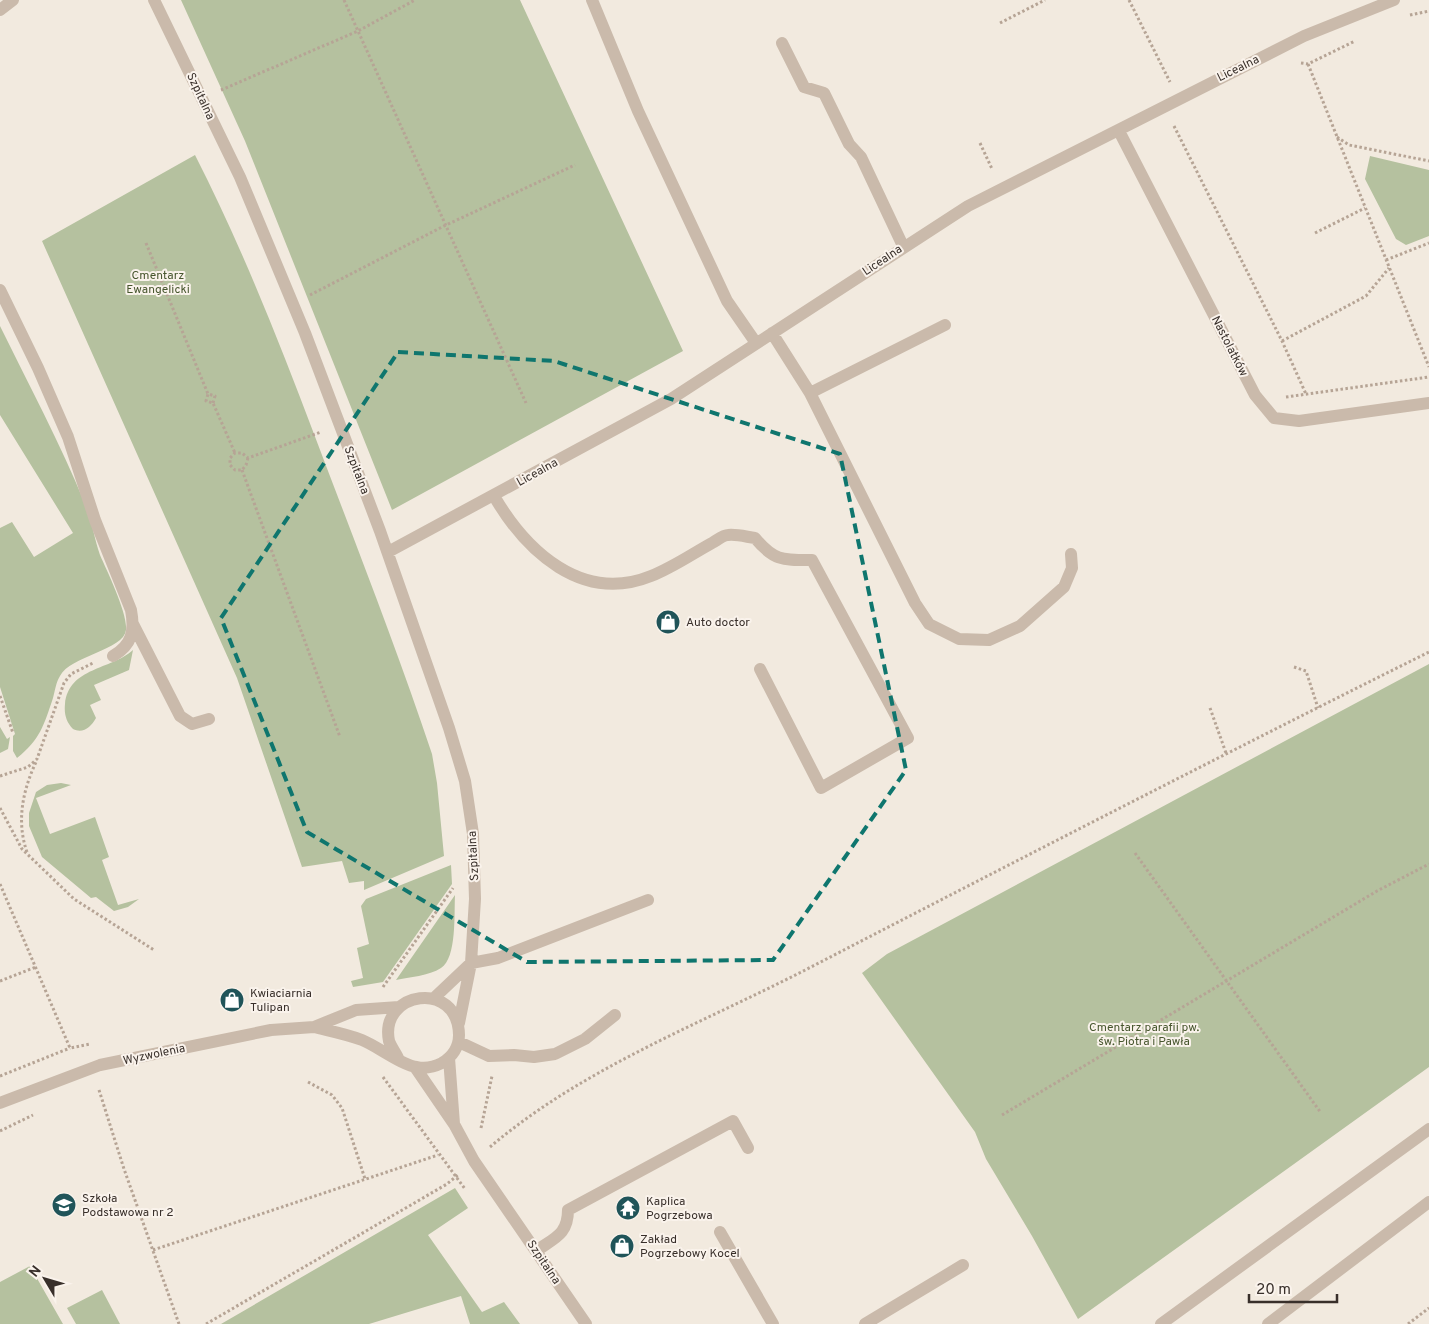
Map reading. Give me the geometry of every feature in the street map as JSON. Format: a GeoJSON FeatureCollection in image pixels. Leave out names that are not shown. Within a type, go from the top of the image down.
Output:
{"type":"FeatureCollection","features":[{"type":"Feature","properties":{"kind":"street"},"geometry":{"type":"LineString","coordinates":[[0,10],[13,0]]}},
{"type":"Feature","properties":{"kind":"street","name":"Szpitalna"},"geometry":{"type":"LineString","coordinates":[[154,0],[255,214],[305,333],[388,552],[449,728],[465,781],[473,834],[472,963],[459,1023]]}},
{"type":"Feature","properties":{"kind":"street"},"geometry":{"type":"LineString","coordinates":[[592,0],[638,111],[727,301],[756,343]]}},
{"type":"Feature","properties":{"kind":"street","name":"Licealna"},"geometry":{"type":"LineString","coordinates":[[388,552],[671,399],[903,246],[968,206],[1304,36],[1394,0]]}},
{"type":"Feature","properties":{"kind":"street"},"geometry":{"type":"LineString","coordinates":[[782,43],[804,86],[824,93],[850,144],[861,157],[903,246]]}},
{"type":"Feature","properties":{"kind":"street","name":"Nastolatków"},"geometry":{"type":"LineString","coordinates":[[1119,131],[1262,405],[1274,418],[1299,421],[1429,403]]}},
{"type":"Feature","properties":{"kind":"street"},"geometry":{"type":"LineString","coordinates":[[0,290],[38,368],[68,438],[95,520],[131,610],[134,624],[180,716],[192,724],[209,719]]}},
{"type":"Feature","properties":{"kind":"street"},"geometry":{"type":"LineString","coordinates":[[810,393],[945,324]]}},
{"type":"Feature","properties":{"kind":"street"},"geometry":{"type":"LineString","coordinates":[[772,333],[810,393],[915,603],[929,624],[959,639],[982,640],[990,640],[1020,626],[1064,587],[1072,568],[1071,554]]}},
{"type":"Feature","properties":{"kind":"street"},"geometry":{"type":"LineString","coordinates":[[494,496],[506,517],[534,549],[556,567],[586,580],[613,584],[650,576],[727,535],[755,538],[767,553],[781,560],[812,560],[908,738],[821,788],[760,669]]}},
{"type":"Feature","properties":{"kind":"street"},"geometry":{"type":"LineString","coordinates":[[113,656],[125,648],[132,635],[134,624]]}},
{"type":"Feature","properties":{"kind":"street"},"geometry":{"type":"LineString","coordinates":[[434,998],[472,963],[498,958],[648,900]]}},
{"type":"Feature","properties":{"kind":"street"},"geometry":{"type":"LineString","coordinates":[[415,998],[434,998],[450,1007],[459,1023],[459,1042],[449,1058],[434,1068],[415,1067],[398,1058],[389,1042],[389,1023],[399,1007],[415,998]]}},
{"type":"Feature","properties":{"kind":"street","name":"Wyzwolenia"},"geometry":{"type":"LineString","coordinates":[[0,1102],[100,1065],[271,1030],[314,1027],[356,1010],[399,1007]]}},
{"type":"Feature","properties":{"kind":"street"},"geometry":{"type":"LineString","coordinates":[[459,1042],[489,1056],[514,1054],[534,1057],[555,1054],[585,1039],[615,1015]]}},
{"type":"Feature","properties":{"kind":"street","name":"Wyzwolenia"},"geometry":{"type":"LineString","coordinates":[[314,1027],[362,1040],[398,1058]]}},
{"type":"Feature","properties":{"kind":"street","name":"Szpitalna"},"geometry":{"type":"LineString","coordinates":[[449,1058],[454,1124]]}},
{"type":"Feature","properties":{"kind":"street","name":"Szpitalna"},"geometry":{"type":"LineString","coordinates":[[415,1067],[454,1124],[474,1161],[586,1324]]}},
{"type":"Feature","properties":{"kind":"street"},"geometry":{"type":"LineString","coordinates":[[536,1251],[561,1234],[568,1224],[568,1210],[734,1121],[748,1148]]}},
{"type":"Feature","properties":{"kind":"street"},"geometry":{"type":"LineString","coordinates":[[1160,1324],[1429,1129]]}},
{"type":"Feature","properties":{"kind":"street"},"geometry":{"type":"LineString","coordinates":[[1268,1324],[1429,1202]]}},
{"type":"Feature","properties":{"kind":"street"},"geometry":{"type":"LineString","coordinates":[[720,1232],[773,1324]]}},
{"type":"Feature","properties":{"kind":"street"},"geometry":{"type":"LineString","coordinates":[[865,1324],[962,1265]]}},
{"type":"Feature","properties":{"kind":"path"},"geometry":{"type":"LineString","coordinates":[[344,0],[444,226],[526,403]]}},
{"type":"Feature","properties":{"kind":"path"},"geometry":{"type":"LineString","coordinates":[[218,91],[358,31],[415,0]]}},
{"type":"Feature","properties":{"kind":"path"},"geometry":{"type":"LineString","coordinates":[[1000,23],[1045,0]]}},
{"type":"Feature","properties":{"kind":"path"},"geometry":{"type":"LineString","coordinates":[[1129,0],[1172,86]]}},
{"type":"Feature","properties":{"kind":"path"},"geometry":{"type":"LineString","coordinates":[[1308,64],[1429,367]]}},
{"type":"Feature","properties":{"kind":"path"},"geometry":{"type":"LineString","coordinates":[[1174,126],[1282,341],[1306,394]]}},
{"type":"Feature","properties":{"kind":"path"},"geometry":{"type":"LineString","coordinates":[[1336,136],[1348,145],[1429,161]]}},
{"type":"Feature","properties":{"kind":"path"},"geometry":{"type":"LineString","coordinates":[[980,143],[996,177]]}},
{"type":"Feature","properties":{"kind":"path"},"geometry":{"type":"LineString","coordinates":[[305,297],[444,226],[575,165]]}},
{"type":"Feature","properties":{"kind":"path"},"geometry":{"type":"LineString","coordinates":[[1315,233],[1365,208]]}},
{"type":"Feature","properties":{"kind":"path"},"geometry":{"type":"LineString","coordinates":[[146,243],[208,394],[206,401],[213,403]]}},
{"type":"Feature","properties":{"kind":"path"},"geometry":{"type":"LineString","coordinates":[[1386,260],[1429,243]]}},
{"type":"Feature","properties":{"kind":"path"},"geometry":{"type":"LineString","coordinates":[[1282,341],[1366,296],[1389,268]]}},
{"type":"Feature","properties":{"kind":"path"},"geometry":{"type":"LineString","coordinates":[[1262,405],[1283,397],[1429,377]]}},
{"type":"Feature","properties":{"kind":"path"},"geometry":{"type":"LineString","coordinates":[[208,394],[215,396],[213,403],[235,453]]}},
{"type":"Feature","properties":{"kind":"path"},"geometry":{"type":"LineString","coordinates":[[248,458],[324,431]]}},
{"type":"Feature","properties":{"kind":"path"},"geometry":{"type":"LineString","coordinates":[[242,470],[235,470],[230,466],[230,458],[235,453],[242,453],[248,458]]}},
{"type":"Feature","properties":{"kind":"path"},"geometry":{"type":"LineString","coordinates":[[242,470],[248,458]]}},
{"type":"Feature","properties":{"kind":"path"},"geometry":{"type":"LineString","coordinates":[[242,470],[340,737]]}},
{"type":"Feature","properties":{"kind":"path"},"geometry":{"type":"LineString","coordinates":[[206,1324],[455,1177],[490,1147],[599,1072],[803,971],[1429,652]]}},
{"type":"Feature","properties":{"kind":"path"},"geometry":{"type":"LineString","coordinates":[[28,855],[21,826],[22,805],[26,786],[64,683],[72,674],[85,666],[113,656]]}},
{"type":"Feature","properties":{"kind":"path"},"geometry":{"type":"LineString","coordinates":[[1294,667],[1306,671],[1318,708]]}},
{"type":"Feature","properties":{"kind":"path"},"geometry":{"type":"LineString","coordinates":[[0,696],[13,733]]}},
{"type":"Feature","properties":{"kind":"path"},"geometry":{"type":"LineString","coordinates":[[1210,708],[1226,754]]}},
{"type":"Feature","properties":{"kind":"path"},"geometry":{"type":"LineString","coordinates":[[0,776],[28,766],[37,759]]}},
{"type":"Feature","properties":{"kind":"path"},"geometry":{"type":"LineString","coordinates":[[0,808],[17,840],[28,855],[74,899],[154,950]]}},
{"type":"Feature","properties":{"kind":"path"},"geometry":{"type":"LineString","coordinates":[[1136,853],[1226,982],[1322,1113]]}},
{"type":"Feature","properties":{"kind":"path"},"geometry":{"type":"LineString","coordinates":[[1002,1115],[1377,891],[1429,864]]}},
{"type":"Feature","properties":{"kind":"path"},"geometry":{"type":"LineString","coordinates":[[382,988],[457,882]]}},
{"type":"Feature","properties":{"kind":"path"},"geometry":{"type":"LineString","coordinates":[[0,884],[70,1048]]}},
{"type":"Feature","properties":{"kind":"path"},"geometry":{"type":"LineString","coordinates":[[0,981],[36,967]]}},
{"type":"Feature","properties":{"kind":"path"},"geometry":{"type":"LineString","coordinates":[[0,1076],[70,1048],[96,1043]]}},
{"type":"Feature","properties":{"kind":"path"},"geometry":{"type":"LineString","coordinates":[[482,1134],[482,1119],[493,1068],[489,1056]]}},
{"type":"Feature","properties":{"kind":"path"},"geometry":{"type":"LineString","coordinates":[[378,1071],[455,1177]]}},
{"type":"Feature","properties":{"kind":"path"},"geometry":{"type":"LineString","coordinates":[[308,1082],[332,1095],[342,1108],[365,1180]]}},
{"type":"Feature","properties":{"kind":"path"},"geometry":{"type":"LineString","coordinates":[[92,1092],[106,1087]]}},
{"type":"Feature","properties":{"kind":"path"},"geometry":{"type":"LineString","coordinates":[[99,1090],[124,1169],[179,1324]]}},
{"type":"Feature","properties":{"kind":"path"},"geometry":{"type":"LineString","coordinates":[[0,1131],[36,1114]]}},
{"type":"Feature","properties":{"kind":"path"},"geometry":{"type":"LineString","coordinates":[[486,1141],[490,1147]]}},
{"type":"Feature","properties":{"kind":"path"},"geometry":{"type":"LineString","coordinates":[[153,1250],[438,1155]]}},
{"type":"Feature","properties":{"kind":"path"},"geometry":{"type":"LineString","coordinates":[[1408,1324],[1429,1308]]}},
{"type":"Feature","properties":{"kind":"highlighted area"},"geometry":{"type":"Polygon","coordinates":[[[398,352],[554,361],[840,454],[906,770],[773,960],[527,962],[307,832],[221,618],[398,352]]]}},
{"type":"Feature","properties":{"kind":"green space"},"geometry":{"type":"Polygon","coordinates":[[[181,0],[520,0],[683,351],[392,510],[245,141],[181,0]]]}},
{"type":"Feature","properties":{"kind":"green space","name":"Cmentarz Ewangelicki"},"geometry":{"type":"Polygon","coordinates":[[[195,155],[243,258],[287,363],[389,633],[432,754],[437,783],[444,856],[364,890],[364,881],[349,883],[342,861],[302,867],[237,678],[42,241],[195,155]]]}},
{"type":"Feature","properties":{"kind":"green space"},"geometry":{"type":"Polygon","coordinates":[[[1370,156],[1429,170],[1429,236],[1406,245],[1396,239],[1365,179],[1370,156]]]}},
{"type":"Feature","properties":{"kind":"green space"},"geometry":{"type":"Polygon","coordinates":[[[0,326],[55,436],[85,504],[100,555],[116,592],[126,623],[123,637],[116,643],[74,663],[60,676],[40,731],[31,745],[17,758],[13,751],[13,736],[15,734],[0,687],[0,528],[12,522],[34,557],[73,533],[0,415],[0,326]]]}},
{"type":"Feature","properties":{"kind":"green space"},"geometry":{"type":"Polygon","coordinates":[[[133,650],[129,670],[94,685],[101,700],[90,705],[96,718],[94,721],[83,730],[73,729],[67,721],[65,704],[68,692],[74,683],[82,676],[124,657],[133,650]]]}},
{"type":"Feature","properties":{"kind":"green space","name":"Cmentarz parafii pw. św. Piotra i Pawła"},"geometry":{"type":"Polygon","coordinates":[[[1429,664],[1429,1067],[1078,1319],[986,1159],[975,1132],[862,973],[887,954],[1429,664]]]}},
{"type":"Feature","properties":{"kind":"green space"},"geometry":{"type":"Polygon","coordinates":[[[0,727],[7,739],[10,737],[8,749],[0,753],[0,727]]]}},
{"type":"Feature","properties":{"kind":"green space"},"geometry":{"type":"Polygon","coordinates":[[[61,783],[71,785],[36,798],[50,834],[95,817],[109,857],[102,860],[118,905],[139,899],[128,907],[114,911],[96,897],[91,898],[42,857],[29,826],[29,813],[36,792],[47,785],[61,783]]]}},
{"type":"Feature","properties":{"kind":"green space"},"geometry":{"type":"Polygon","coordinates":[[[451,865],[452,884],[383,982],[353,987],[351,981],[363,978],[357,948],[369,944],[361,906],[366,899],[451,865]]]}},
{"type":"Feature","properties":{"kind":"green space"},"geometry":{"type":"Polygon","coordinates":[[[455,895],[454,934],[450,955],[446,963],[431,973],[396,980],[455,895]]]}},
{"type":"Feature","properties":{"kind":"green space"},"geometry":{"type":"Polygon","coordinates":[[[455,1188],[468,1208],[428,1235],[482,1312],[504,1302],[520,1324],[470,1324],[461,1296],[369,1324],[221,1324],[455,1188]]]}},
{"type":"Feature","properties":{"kind":"green space"},"geometry":{"type":"Polygon","coordinates":[[[30,1266],[63,1324],[0,1324],[0,1282],[30,1266]]]}},
{"type":"Feature","properties":{"kind":"green space"},"geometry":{"type":"Polygon","coordinates":[[[102,1290],[120,1324],[76,1324],[67,1308],[102,1290]]]}},
{"type":"Feature","properties":{"kind":"place","name":"Auto doctor"},"geometry":{"type":"Point","coordinates":[668,622]}},
{"type":"Feature","properties":{"kind":"place","name":"Kwiaciarnia Tulipan"},"geometry":{"type":"Point","coordinates":[232,1000]}},
{"type":"Feature","properties":{"kind":"place","name":"Szkoła Podstawowa nr 2"},"geometry":{"type":"Point","coordinates":[64,1205]}},
{"type":"Feature","properties":{"kind":"place","name":"Kaplica Pogrzebowa"},"geometry":{"type":"Point","coordinates":[628,1208]}},
{"type":"Feature","properties":{"kind":"place","name":"Zakład Pogrzebowy Kocel"},"geometry":{"type":"Point","coordinates":[622,1246]}}]}
